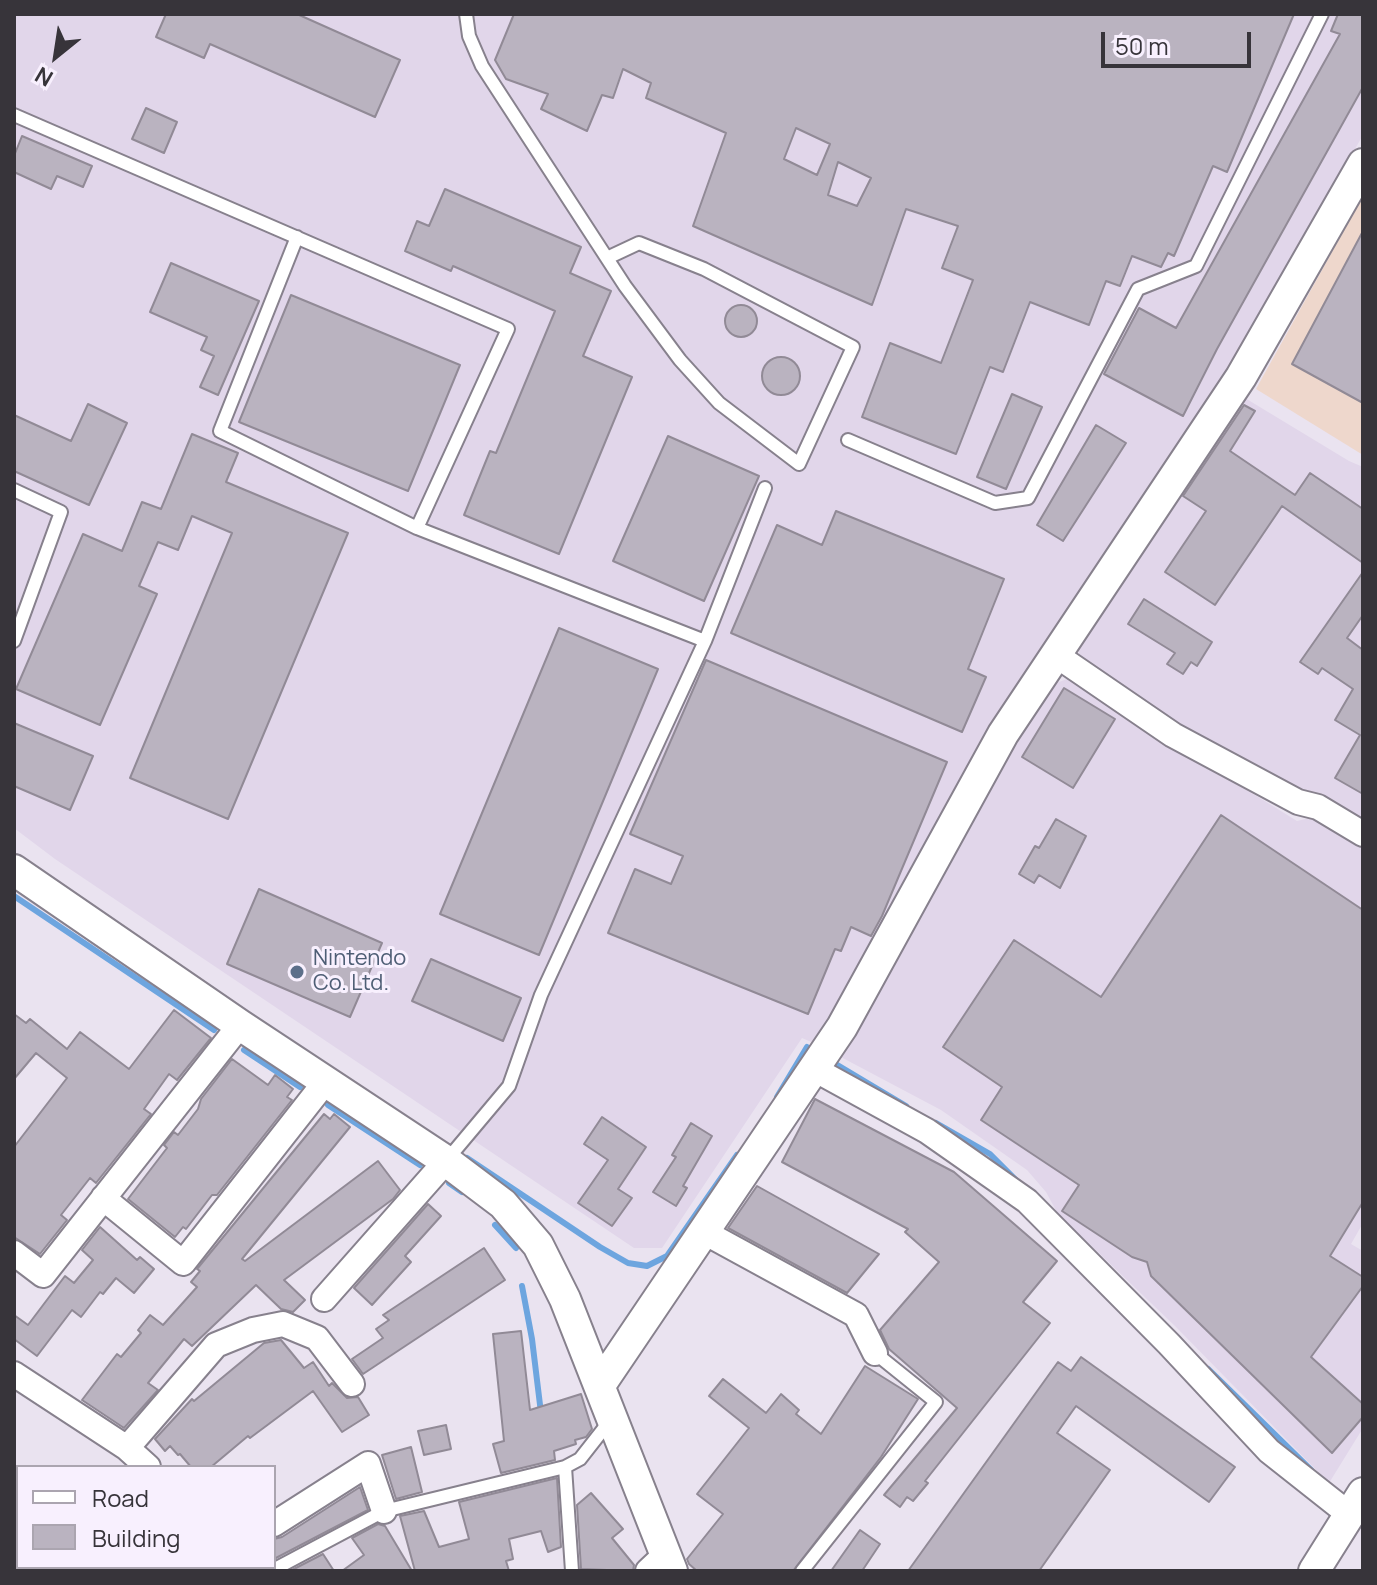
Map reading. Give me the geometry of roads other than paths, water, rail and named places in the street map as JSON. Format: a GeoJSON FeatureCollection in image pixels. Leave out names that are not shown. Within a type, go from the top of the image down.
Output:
{"type":"FeatureCollection","features":[{"type":"Feature","properties":{"kind":"street"},"geometry":{"type":"LineString","coordinates":[[600,1385],[842,1027],[1003,734],[1241,377],[1363,164]]}},
{"type":"Feature","properties":{"kind":"street"},"geometry":{"type":"LineString","coordinates":[[1056,655],[1173,735],[1298,802],[1318,807],[1363,834]]}},
{"type":"Feature","properties":{"kind":"street"},"geometry":{"type":"LineString","coordinates":[[14,870],[446,1161],[503,1204],[538,1245],[565,1299],[600,1385],[662,1566]]}},
{"type":"Feature","properties":{"kind":"street"},"geometry":{"type":"LineString","coordinates":[[14,1253],[43,1275],[240,1025]]}},
{"type":"Feature","properties":{"kind":"street"},"geometry":{"type":"LineString","coordinates":[[814,1069],[927,1131],[1027,1201],[1169,1344],[1269,1451],[1356,1504],[1314,1571]]}},
{"type":"Feature","properties":{"kind":"street"},"geometry":{"type":"LineString","coordinates":[[103,1198],[183,1263],[326,1081]]}},
{"type":"Feature","properties":{"kind":"street"},"geometry":{"type":"LineString","coordinates":[[324,1299],[446,1161]]}},
{"type":"Feature","properties":{"kind":"street"},"geometry":{"type":"LineString","coordinates":[[704,1232],[856,1315],[875,1353]]}},
{"type":"Feature","properties":{"kind":"street"},"geometry":{"type":"LineString","coordinates":[[127,1448],[216,1345],[253,1330],[283,1324],[317,1338],[352,1384]]}},
{"type":"Feature","properties":{"kind":"street"},"geometry":{"type":"LineString","coordinates":[[14,1374],[127,1448],[146,1465]]}},
{"type":"Feature","properties":{"kind":"street"},"geometry":{"type":"LineString","coordinates":[[276,1523],[368,1464],[384,1511]]}},
{"type":"Feature","properties":{"kind":"lane"},"geometry":{"type":"LineString","coordinates":[[466,14],[469,36],[482,66],[625,286],[680,360],[719,403],[799,464],[853,347],[704,269],[639,243],[607,258]]}},
{"type":"Feature","properties":{"kind":"lane"},"geometry":{"type":"LineString","coordinates":[[848,440],[995,503],[1028,498],[1138,289],[1196,266],[1322,14]]}},
{"type":"Feature","properties":{"kind":"lane"},"geometry":{"type":"LineString","coordinates":[[14,115],[508,329],[417,528]]}},
{"type":"Feature","properties":{"kind":"lane"},"geometry":{"type":"LineString","coordinates":[[297,237],[220,431],[417,528],[705,641]]}},
{"type":"Feature","properties":{"kind":"lane"},"geometry":{"type":"LineString","coordinates":[[446,1161],[509,1086],[541,995],[705,641],[765,488]]}},
{"type":"Feature","properties":{"kind":"lane"},"geometry":{"type":"LineString","coordinates":[[14,490],[61,512],[14,641]]}},
{"type":"Feature","properties":{"kind":"lane"},"geometry":{"type":"LineString","coordinates":[[802,1571],[936,1402],[875,1353]]}},
{"type":"Feature","properties":{"kind":"lane"},"geometry":{"type":"LineString","coordinates":[[276,1568],[384,1511],[565,1467],[580,1459],[611,1418]]}},
{"type":"Feature","properties":{"kind":"lane"},"geometry":{"type":"LineString","coordinates":[[565,1467],[572,1571]]}},
{"type":"Feature","properties":{"kind":"waterway"},"geometry":{"type":"LineString","coordinates":[[14,896],[214,1030]]}},
{"type":"Feature","properties":{"kind":"waterway"},"geometry":{"type":"LineString","coordinates":[[777,1097],[807,1047],[816,1052]]}},
{"type":"Feature","properties":{"kind":"waterway"},"geometry":{"type":"LineString","coordinates":[[244,1050],[300,1087]]}},
{"type":"Feature","properties":{"kind":"waterway"},"geometry":{"type":"LineString","coordinates":[[829,1060],[906,1106]]}},
{"type":"Feature","properties":{"kind":"waterway"},"geometry":{"type":"LineString","coordinates":[[328,1105],[420,1165]]}},
{"type":"Feature","properties":{"kind":"waterway"},"geometry":{"type":"LineString","coordinates":[[936,1123],[990,1154],[1015,1179]]}},
{"type":"Feature","properties":{"kind":"waterway"},"geometry":{"type":"LineString","coordinates":[[467,1158],[600,1247],[628,1263],[647,1266],[667,1256],[737,1155]]}},
{"type":"Feature","properties":{"kind":"waterway"},"geometry":{"type":"LineString","coordinates":[[449,1183],[462,1192]]}},
{"type":"Feature","properties":{"kind":"waterway"},"geometry":{"type":"LineString","coordinates":[[495,1225],[516,1248]]}},
{"type":"Feature","properties":{"kind":"waterway"},"geometry":{"type":"LineString","coordinates":[[522,1286],[541,1413]]}},
{"type":"Feature","properties":{"kind":"waterway"},"geometry":{"type":"LineString","coordinates":[[1208,1369],[1311,1470]]}},
{"type":"Feature","properties":{"kind":"place","name":"Nintendo Co. Ltd."},"geometry":{"type":"Point","coordinates":[297,972]}}]}
